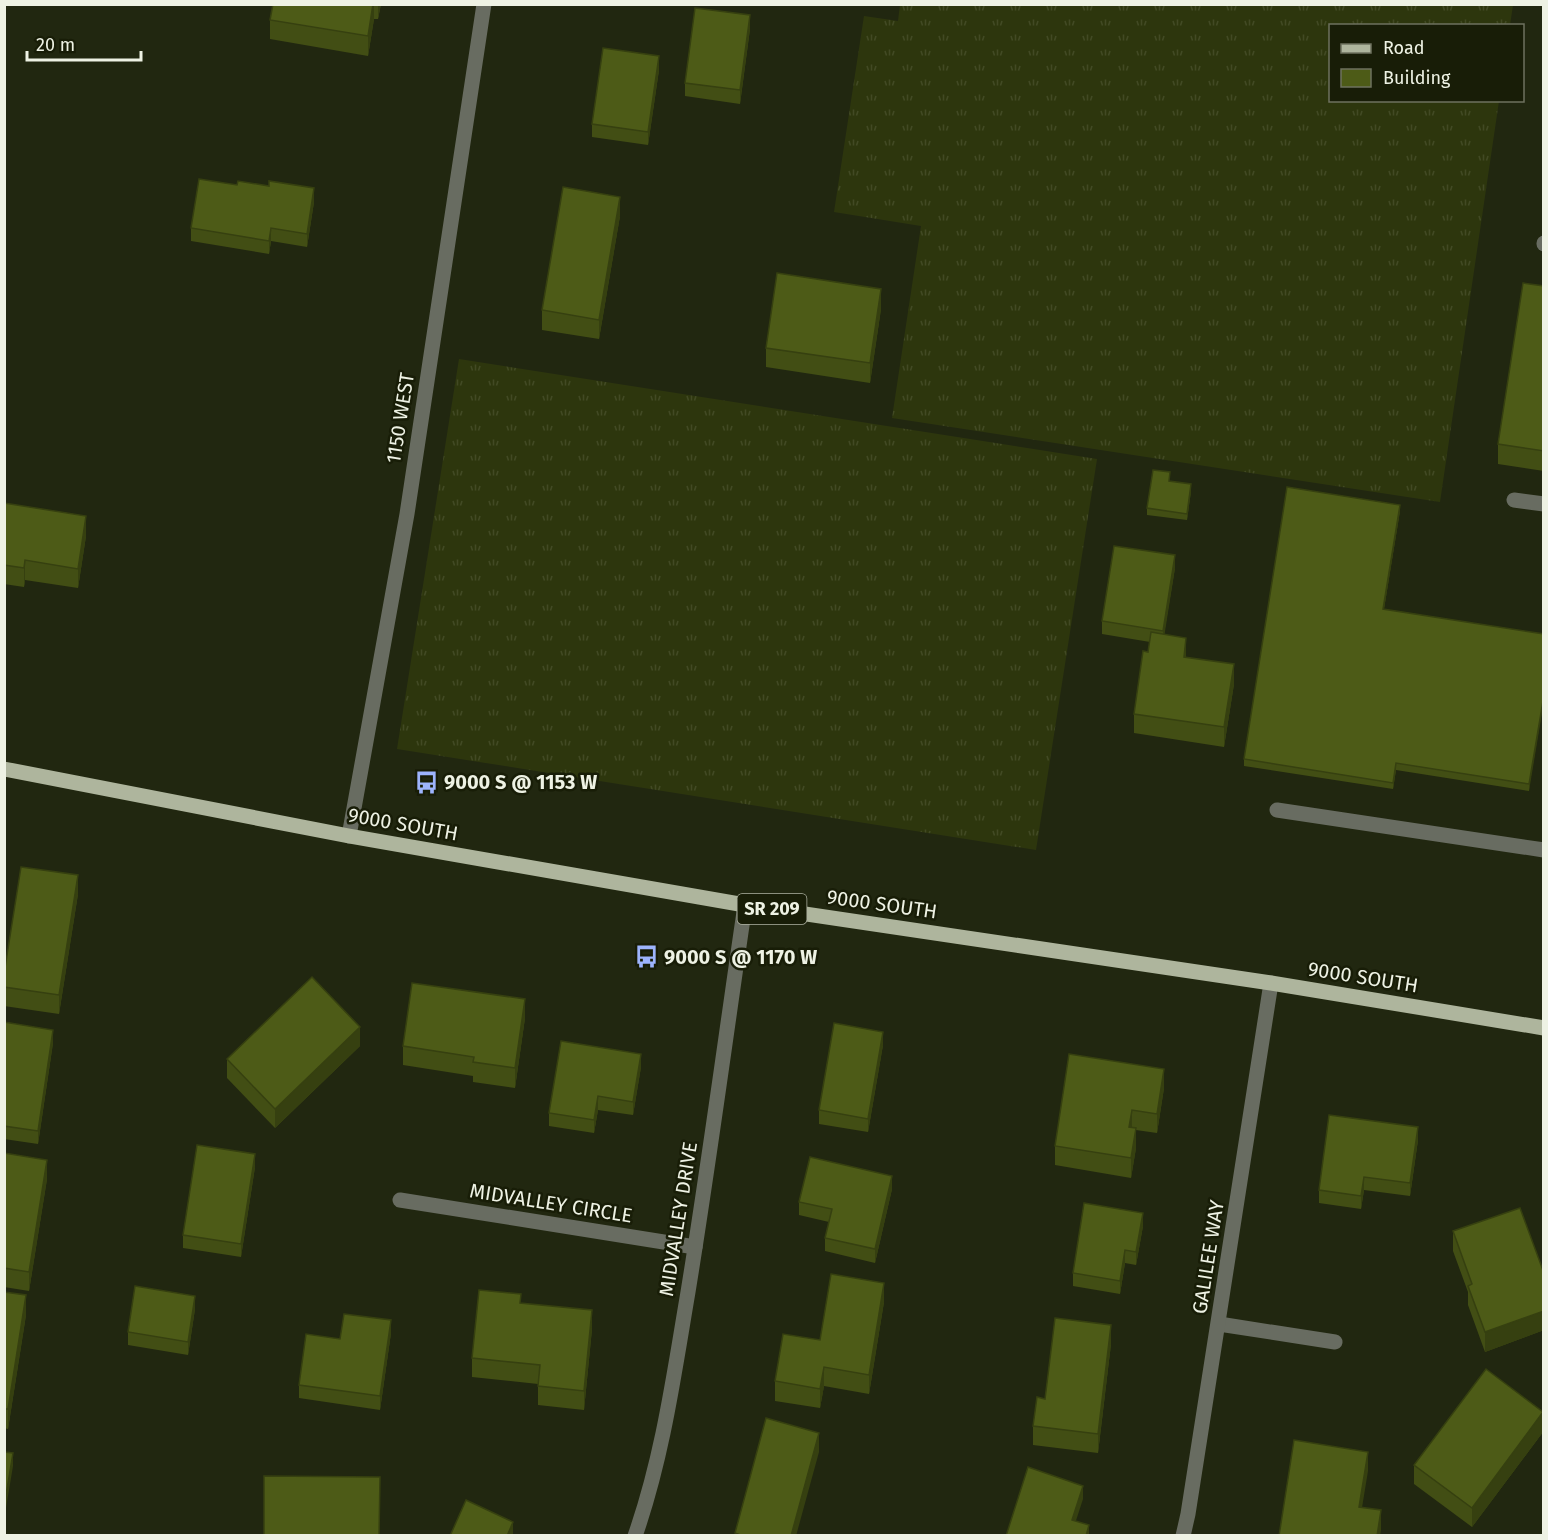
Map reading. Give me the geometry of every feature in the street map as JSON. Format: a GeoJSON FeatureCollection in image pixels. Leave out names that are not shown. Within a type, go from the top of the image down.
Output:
{"type":"FeatureCollection","features":[{"type":"Feature","properties":{"kind":"main road","name":"9000 SOUTH"},"geometry":{"type":"LineString","coordinates":[[4,769],[349,836],[745,905],[1271,983],[1544,1028]]}},
{"type":"Feature","properties":{"kind":"street","name":"1150 WEST"},"geometry":{"type":"LineString","coordinates":[[349,836],[406,514],[484,4]]}},
{"type":"Feature","properties":{"kind":"street"},"geometry":{"type":"LineString","coordinates":[[1514,500],[1544,504]]}},
{"type":"Feature","properties":{"kind":"street"},"geometry":{"type":"LineString","coordinates":[[1277,810],[1544,850]]}},
{"type":"Feature","properties":{"kind":"street","name":"MIDVALLEY DRIVE"},"geometry":{"type":"LineString","coordinates":[[635,1536],[650,1492],[669,1408],[745,905]]}},
{"type":"Feature","properties":{"kind":"street","name":"GALILEE WAY"},"geometry":{"type":"LineString","coordinates":[[1183,1536],[1219,1324],[1271,983]]}},
{"type":"Feature","properties":{"kind":"street","name":"MIDVALLEY CIRCLE"},"geometry":{"type":"LineString","coordinates":[[400,1200],[695,1247]]}},
{"type":"Feature","properties":{"kind":"street"},"geometry":{"type":"LineString","coordinates":[[1219,1324],[1335,1342]]}},
{"type":"Feature","properties":{"kind":"green space"},"geometry":{"type":"Polygon","coordinates":[[[900,5],[1513,5],[1510,24],[1329,24],[1329,102],[1499,102],[1440,502],[892,418],[921,226],[834,212],[864,16],[898,21],[900,5]]]}},
{"type":"Feature","properties":{"kind":"green space"},"geometry":{"type":"Polygon","coordinates":[[[459,359],[1097,459],[1036,850],[397,749],[459,359]]]}},
{"type":"Feature","properties":{"kind":"building"},"geometry":{"type":"Polygon","coordinates":[[[273,4],[373,4],[368,36],[270,20],[273,4]]]}},
{"type":"Feature","properties":{"kind":"building"},"geometry":{"type":"Polygon","coordinates":[[[695,8],[750,15],[740,90],[685,83],[695,8]]]}},
{"type":"Feature","properties":{"kind":"building"},"geometry":{"type":"Polygon","coordinates":[[[603,48],[659,56],[648,132],[592,124],[603,48]]]}},
{"type":"Feature","properties":{"kind":"building"},"geometry":{"type":"Polygon","coordinates":[[[199,179],[237,185],[238,181],[269,186],[269,181],[314,188],[307,234],[271,228],[269,241],[191,228],[199,179]]]}},
{"type":"Feature","properties":{"kind":"building"},"geometry":{"type":"Polygon","coordinates":[[[563,187],[620,197],[599,320],[542,310],[563,187]]]}},
{"type":"Feature","properties":{"kind":"building"},"geometry":{"type":"Polygon","coordinates":[[[777,273],[881,289],[870,363],[766,348],[777,273]]]}},
{"type":"Feature","properties":{"kind":"building"},"geometry":{"type":"Polygon","coordinates":[[[1523,283],[1544,286],[1544,451],[1498,444],[1523,283]]]}},
{"type":"Feature","properties":{"kind":"building"},"geometry":{"type":"Polygon","coordinates":[[[1153,470],[1170,472],[1169,481],[1191,484],[1187,514],[1147,508],[1153,470]]]}},
{"type":"Feature","properties":{"kind":"building"},"geometry":{"type":"Polygon","coordinates":[[[1287,487],[1400,505],[1383,609],[1544,634],[1544,695],[1529,784],[1396,763],[1393,783],[1244,759],[1287,487]]]}},
{"type":"Feature","properties":{"kind":"building"},"geometry":{"type":"Polygon","coordinates":[[[4,503],[86,516],[78,569],[25,560],[24,568],[4,565],[4,503]]]}},
{"type":"Feature","properties":{"kind":"building"},"geometry":{"type":"Polygon","coordinates":[[[1114,546],[1175,555],[1163,631],[1102,621],[1114,546]]]}},
{"type":"Feature","properties":{"kind":"building"},"geometry":{"type":"Polygon","coordinates":[[[1151,632],[1186,638],[1184,657],[1234,664],[1224,727],[1134,714],[1143,651],[1148,652],[1151,632]]]}},
{"type":"Feature","properties":{"kind":"building"},"geometry":{"type":"Polygon","coordinates":[[[21,867],[78,875],[59,995],[4,987],[4,974],[21,867]]]}},
{"type":"Feature","properties":{"kind":"building"},"geometry":{"type":"Polygon","coordinates":[[[312,977],[360,1027],[275,1109],[227,1059],[312,977]]]}},
{"type":"Feature","properties":{"kind":"building"},"geometry":{"type":"Polygon","coordinates":[[[412,983],[525,999],[515,1068],[473,1062],[474,1057],[403,1046],[412,983]]]}},
{"type":"Feature","properties":{"kind":"building"},"geometry":{"type":"Polygon","coordinates":[[[4,1022],[53,1030],[38,1131],[4,1126],[4,1022]]]}},
{"type":"Feature","properties":{"kind":"building"},"geometry":{"type":"Polygon","coordinates":[[[834,1023],[883,1032],[868,1119],[819,1110],[834,1023]]]}},
{"type":"Feature","properties":{"kind":"building"},"geometry":{"type":"Polygon","coordinates":[[[561,1041],[641,1054],[633,1102],[598,1096],[594,1120],[549,1113],[561,1041]]]}},
{"type":"Feature","properties":{"kind":"building"},"geometry":{"type":"Polygon","coordinates":[[[1069,1054],[1164,1069],[1157,1114],[1132,1110],[1129,1127],[1136,1128],[1131,1158],[1055,1146],[1069,1054]]]}},
{"type":"Feature","properties":{"kind":"building"},"geometry":{"type":"Polygon","coordinates":[[[1329,1115],[1418,1127],[1410,1183],[1364,1177],[1361,1196],[1319,1190],[1329,1115]]]}},
{"type":"Feature","properties":{"kind":"building"},"geometry":{"type":"Polygon","coordinates":[[[197,1145],[255,1154],[241,1244],[183,1235],[197,1145]]]}},
{"type":"Feature","properties":{"kind":"building"},"geometry":{"type":"Polygon","coordinates":[[[4,1153],[47,1160],[29,1272],[4,1268],[4,1153]]]}},
{"type":"Feature","properties":{"kind":"building"},"geometry":{"type":"Polygon","coordinates":[[[810,1157],[892,1176],[875,1249],[825,1238],[832,1209],[799,1202],[810,1157]]]}},
{"type":"Feature","properties":{"kind":"building"},"geometry":{"type":"Polygon","coordinates":[[[1084,1203],[1143,1213],[1136,1252],[1125,1250],[1120,1281],[1073,1273],[1084,1203]]]}},
{"type":"Feature","properties":{"kind":"building"},"geometry":{"type":"Polygon","coordinates":[[[1520,1208],[1544,1273],[1544,1311],[1485,1332],[1468,1286],[1472,1284],[1453,1231],[1520,1208]]]}},
{"type":"Feature","properties":{"kind":"building"},"geometry":{"type":"Polygon","coordinates":[[[831,1274],[884,1283],[869,1375],[824,1367],[820,1389],[775,1381],[783,1334],[820,1340],[831,1274]]]}},
{"type":"Feature","properties":{"kind":"building"},"geometry":{"type":"Polygon","coordinates":[[[135,1286],[195,1296],[188,1342],[128,1332],[135,1286]]]}},
{"type":"Feature","properties":{"kind":"building"},"geometry":{"type":"Polygon","coordinates":[[[479,1290],[521,1294],[520,1303],[592,1310],[584,1391],[538,1386],[540,1365],[472,1358],[479,1290]]]}},
{"type":"Feature","properties":{"kind":"building"},"geometry":{"type":"Polygon","coordinates":[[[4,1292],[26,1295],[8,1409],[4,1409],[4,1292]]]}},
{"type":"Feature","properties":{"kind":"building"},"geometry":{"type":"Polygon","coordinates":[[[344,1314],[391,1320],[380,1396],[299,1385],[306,1334],[340,1339],[344,1314]]]}},
{"type":"Feature","properties":{"kind":"building"},"geometry":{"type":"Polygon","coordinates":[[[1055,1318],[1111,1325],[1098,1434],[1033,1426],[1037,1397],[1045,1399],[1055,1318]]]}},
{"type":"Feature","properties":{"kind":"building"},"geometry":{"type":"Polygon","coordinates":[[[1486,1369],[1543,1412],[1472,1508],[1414,1465],[1486,1369]]]}},
{"type":"Feature","properties":{"kind":"building"},"geometry":{"type":"Polygon","coordinates":[[[766,1418],[819,1433],[791,1536],[743,1536],[735,1533],[766,1418]]]}},
{"type":"Feature","properties":{"kind":"building"},"geometry":{"type":"Polygon","coordinates":[[[1294,1440],[1368,1452],[1359,1507],[1381,1510],[1377,1536],[1279,1536],[1294,1440]]]}},
{"type":"Feature","properties":{"kind":"building"},"geometry":{"type":"Polygon","coordinates":[[[4,1452],[13,1453],[4,1507],[4,1452]]]}},
{"type":"Feature","properties":{"kind":"building"},"geometry":{"type":"Polygon","coordinates":[[[1028,1467],[1083,1486],[1072,1520],[1089,1525],[1086,1536],[1006,1536],[1028,1467]]]}},
{"type":"Feature","properties":{"kind":"building"},"geometry":{"type":"Polygon","coordinates":[[[264,1476],[380,1477],[379,1536],[264,1536],[264,1476]]]}},
{"type":"Feature","properties":{"kind":"building"},"geometry":{"type":"Polygon","coordinates":[[[466,1500],[513,1522],[507,1536],[450,1536],[466,1500]]]}},
{"type":"Feature","properties":{"kind":"place","name":"9000 S @ 1153 W"},"geometry":{"type":"Point","coordinates":[426,782]}},
{"type":"Feature","properties":{"kind":"place","name":"9000 S @ 1170 W"},"geometry":{"type":"Point","coordinates":[646,957]}}]}
